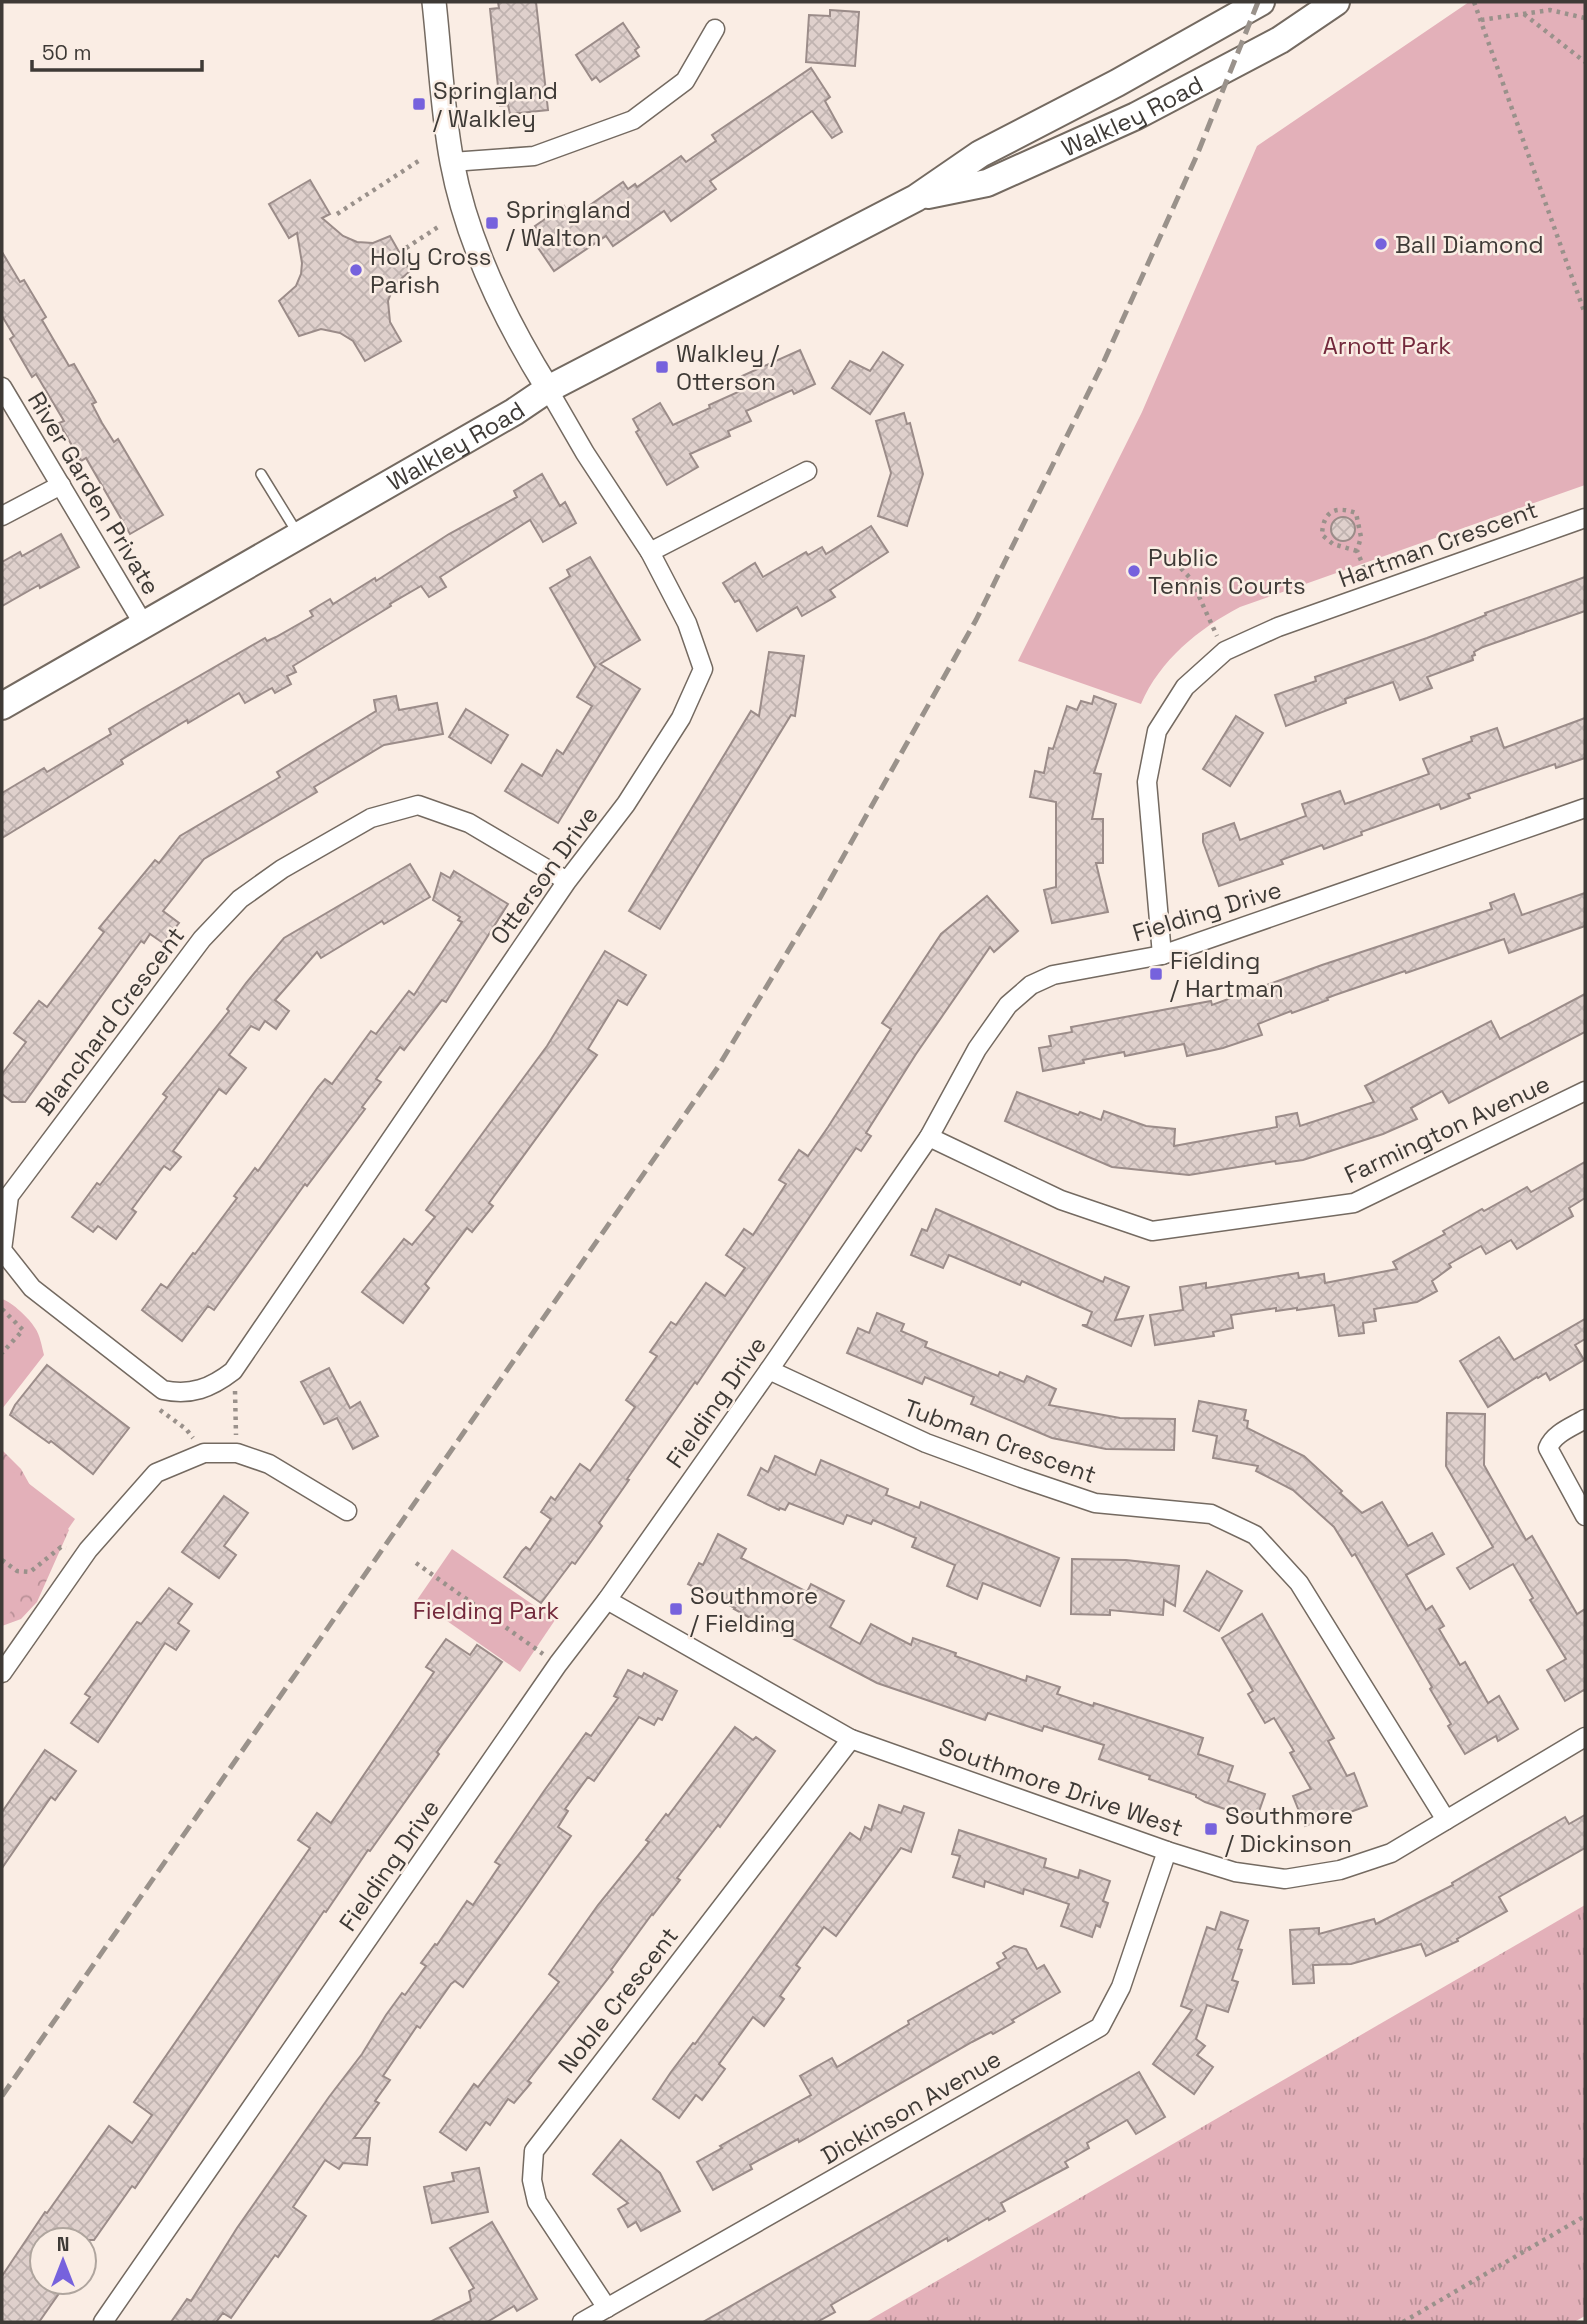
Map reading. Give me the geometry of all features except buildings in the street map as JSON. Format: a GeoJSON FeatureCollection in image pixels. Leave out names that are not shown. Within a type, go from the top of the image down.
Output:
{"type":"FeatureCollection","features":[{"type":"Feature","properties":{"kind":"main road","name":"Walkley Road"},"geometry":{"type":"LineString","coordinates":[[2,706],[514,412],[548,389],[916,198],[980,154],[1117,83],[1261,2]]}},
{"type":"Feature","properties":{"kind":"main road","name":"Walkley Road"},"geometry":{"type":"LineString","coordinates":[[916,198],[987,183],[1136,116],[1280,40],[1336,2]]}},
{"type":"Feature","properties":{"kind":"street"},"geometry":{"type":"LineString","coordinates":[[434,2],[452,162],[466,218],[487,272],[525,352],[548,389]]}},
{"type":"Feature","properties":{"kind":"street"},"geometry":{"type":"LineString","coordinates":[[452,162],[534,156],[633,120],[685,81],[715,29]]}},
{"type":"Feature","properties":{"kind":"street","name":"River Garden Private"},"geometry":{"type":"LineString","coordinates":[[2,387],[144,625]]}},
{"type":"Feature","properties":{"kind":"street","name":"Otterson Drive"},"geometry":{"type":"LineString","coordinates":[[234,1369],[567,881],[626,804],[674,729],[703,669],[687,623],[650,552],[585,453],[548,389]]}},
{"type":"Feature","properties":{"kind":"street"},"geometry":{"type":"LineString","coordinates":[[650,552],[807,471]]}},
{"type":"Feature","properties":{"kind":"street"},"geometry":{"type":"LineString","coordinates":[[2,516],[61,485]]}},
{"type":"Feature","properties":{"kind":"street","name":"Hartman Crescent"},"geometry":{"type":"LineString","coordinates":[[1162,955],[1147,782],[1157,731],[1185,687],[1225,651],[1278,626],[1585,518]]}},
{"type":"Feature","properties":{"kind":"street","name":"Blanchard Crescent"},"geometry":{"type":"LineString","coordinates":[[234,1369],[211,1386],[187,1392],[163,1390],[32,1288],[2,1250],[9,1196],[202,939],[240,899],[282,869],[371,818],[418,805],[469,823],[567,881]]}},
{"type":"Feature","properties":{"kind":"street","name":"Fielding Drive"},"geometry":{"type":"LineString","coordinates":[[103,2322],[558,1664],[607,1600],[769,1370],[929,1137],[978,1049],[1008,1005],[1031,985],[1053,975],[1162,955],[1585,808]]}},
{"type":"Feature","properties":{"kind":"street","name":"Farmington Avenue"},"geometry":{"type":"LineString","coordinates":[[929,1137],[1061,1200],[1152,1231],[1354,1203],[1585,1091]]}},
{"type":"Feature","properties":{"kind":"street","name":"Tubman Crescent"},"geometry":{"type":"LineString","coordinates":[[769,1370],[926,1443],[1021,1478],[1095,1503],[1211,1514],[1255,1535],[1299,1583],[1447,1820]]}},
{"type":"Feature","properties":{"kind":"street"},"geometry":{"type":"LineString","coordinates":[[1585,1419],[1557,1436],[1548,1448],[1585,1516]]}},
{"type":"Feature","properties":{"kind":"street"},"geometry":{"type":"LineString","coordinates":[[2,1673],[88,1550],[156,1473],[204,1453],[237,1453],[269,1464],[347,1511]]}},
{"type":"Feature","properties":{"kind":"street","name":"Southmore Drive West"},"geometry":{"type":"LineString","coordinates":[[607,1600],[851,1739],[1167,1851],[1234,1872],[1285,1879],[1340,1870],[1391,1853],[1585,1737]]}},
{"type":"Feature","properties":{"kind":"street","name":"Noble Crescent"},"geometry":{"type":"LineString","coordinates":[[607,2308],[537,2202],[532,2180],[534,2151],[851,1739]]}},
{"type":"Feature","properties":{"kind":"street","name":"Dickinson Avenue"},"geometry":{"type":"LineString","coordinates":[[582,2322],[1100,2027],[1121,1987],[1167,1851]]}},
{"type":"Feature","properties":{"kind":"lane"},"geometry":{"type":"LineString","coordinates":[[261,474],[299,536]]}},
{"type":"Feature","properties":{"kind":"path"},"geometry":{"type":"LineString","coordinates":[[1474,2],[1585,314]]}},
{"type":"Feature","properties":{"kind":"path"},"geometry":{"type":"LineString","coordinates":[[1481,20],[1550,10],[1585,18]]}},
{"type":"Feature","properties":{"kind":"path"},"geometry":{"type":"LineString","coordinates":[[1523,14],[1585,62]]}},
{"type":"Feature","properties":{"kind":"path"},"geometry":{"type":"LineString","coordinates":[[337,214],[420,160]]}},
{"type":"Feature","properties":{"kind":"path"},"geometry":{"type":"LineString","coordinates":[[406,248],[438,227]]}},
{"type":"Feature","properties":{"kind":"path"},"geometry":{"type":"LineString","coordinates":[[1357,551],[1333,544],[1322,535],[1323,521],[1330,512],[1343,508],[1356,513],[1361,537],[1357,551],[1374,593]]}},
{"type":"Feature","properties":{"kind":"path"},"geometry":{"type":"LineString","coordinates":[[1175,562],[1191,579],[1211,627],[1225,651]]}},
{"type":"Feature","properties":{"kind":"path"},"geometry":{"type":"LineString","coordinates":[[2,1309],[23,1330],[2,1353]]}},
{"type":"Feature","properties":{"kind":"path"},"geometry":{"type":"LineString","coordinates":[[234,1369],[237,1453]]}},
{"type":"Feature","properties":{"kind":"path"},"geometry":{"type":"LineString","coordinates":[[144,1374],[153,1405],[186,1429],[204,1453]]}},
{"type":"Feature","properties":{"kind":"path"},"geometry":{"type":"LineString","coordinates":[[2,1560],[17,1571],[30,1572],[61,1547],[88,1550]]}},
{"type":"Feature","properties":{"kind":"path"},"geometry":{"type":"LineString","coordinates":[[416,1563],[558,1664]]}},
{"type":"Feature","properties":{"kind":"path"},"geometry":{"type":"LineString","coordinates":[[1403,2322],[1585,2216]]}},
{"type":"Feature","properties":{"kind":"green space","name":"Arnott Park"},"geometry":{"type":"Polygon","coordinates":[[[1469,2],[1585,2],[1585,485],[1240,607],[1209,625],[1182,647],[1159,673],[1141,704],[1018,661],[1142,412],[1257,146],[1469,2]]]}},
{"type":"Feature","properties":{"kind":"green space"},"geometry":{"type":"Polygon","coordinates":[[[2,1299],[16,1307],[33,1324],[44,1355],[2,1409],[2,1299]]]}},
{"type":"Feature","properties":{"kind":"green space"},"geometry":{"type":"Polygon","coordinates":[[[2,1450],[21,1469],[36,1496],[69,1530],[37,1602],[21,1619],[2,1626],[2,1450]]]}},
{"type":"Feature","properties":{"kind":"green space"},"geometry":{"type":"Polygon","coordinates":[[[2,1463],[75,1519],[2,1624],[2,1463]]]}},
{"type":"Feature","properties":{"kind":"green space","name":"Fielding Park"},"geometry":{"type":"Polygon","coordinates":[[[452,1549],[555,1620],[520,1672],[417,1600],[452,1549]]]}},
{"type":"Feature","properties":{"kind":"green space"},"geometry":{"type":"Polygon","coordinates":[[[1585,1905],[1585,2316],[1574,2322],[866,2322],[1585,1905]]]}},
{"type":"Feature","properties":{"kind":"railway"},"geometry":{"type":"LineString","coordinates":[[2,2096],[718,1067],[820,898],[976,620],[1104,361],[1197,155],[1258,2]]}},
{"type":"Feature","properties":{"kind":"place","name":"Springland / Walkley"},"geometry":{"type":"Point","coordinates":[419,104]}},
{"type":"Feature","properties":{"kind":"place","name":"Springland / Walton"},"geometry":{"type":"Point","coordinates":[492,223]}},
{"type":"Feature","properties":{"kind":"place","name":"Ball Diamond"},"geometry":{"type":"Point","coordinates":[1381,244]}},
{"type":"Feature","properties":{"kind":"place","name":"Holy Cross Parish"},"geometry":{"type":"Point","coordinates":[356,270]}},
{"type":"Feature","properties":{"kind":"place","name":"Walkley / Otterson"},"geometry":{"type":"Point","coordinates":[662,367]}},
{"type":"Feature","properties":{"kind":"place","name":"Public Tennis Courts"},"geometry":{"type":"Point","coordinates":[1134,571]}},
{"type":"Feature","properties":{"kind":"place","name":"Fielding / Hartman"},"geometry":{"type":"Point","coordinates":[1156,974]}},
{"type":"Feature","properties":{"kind":"place","name":"Southmore / Fielding"},"geometry":{"type":"Point","coordinates":[676,1609]}},
{"type":"Feature","properties":{"kind":"place","name":"Southmore / Dickinson"},"geometry":{"type":"Point","coordinates":[1211,1829]}}]}
